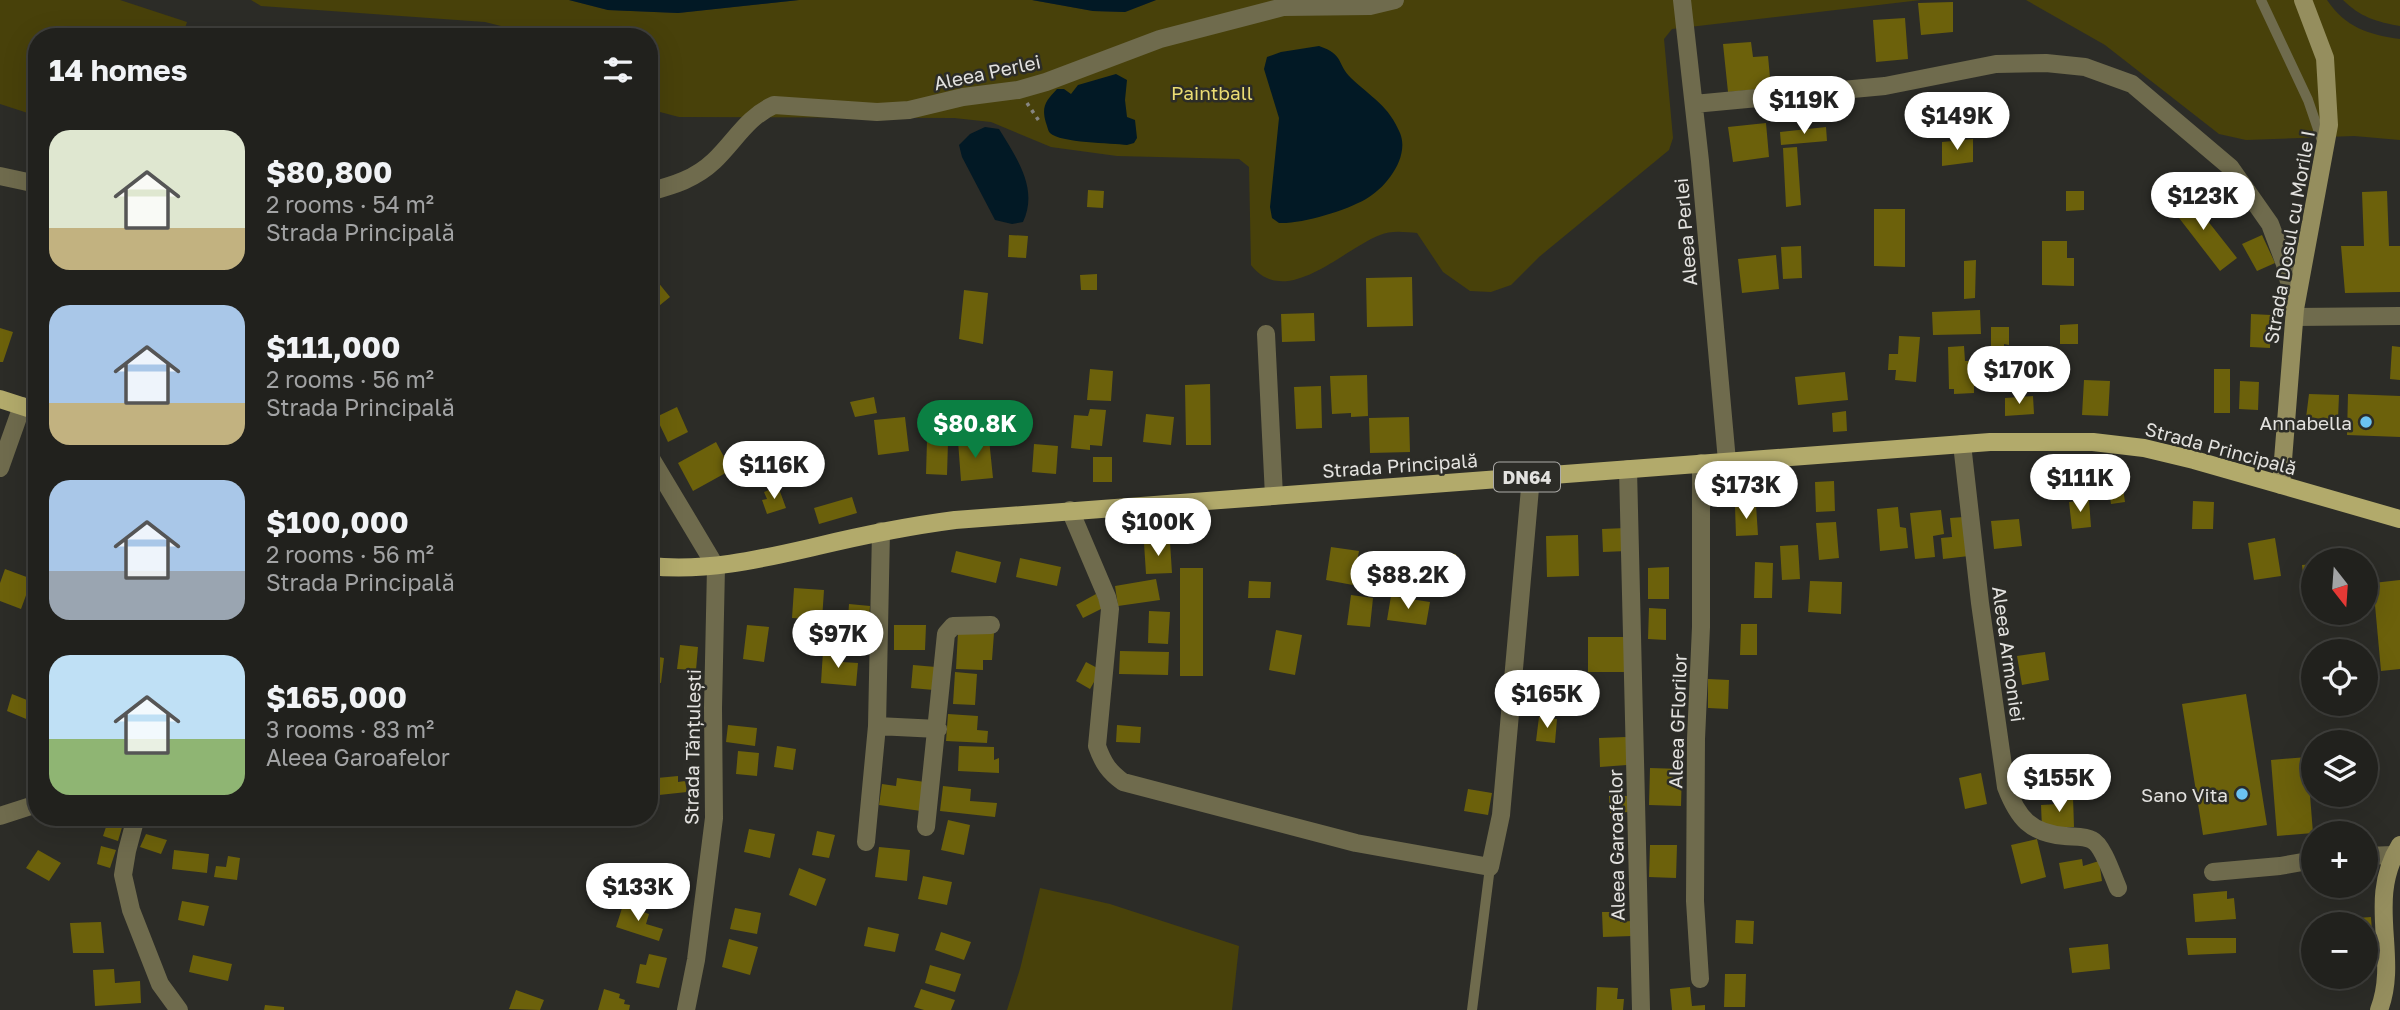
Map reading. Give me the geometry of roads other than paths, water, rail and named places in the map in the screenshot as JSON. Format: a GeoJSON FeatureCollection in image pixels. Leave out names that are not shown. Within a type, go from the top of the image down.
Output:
{"type":"FeatureCollection","features":[{"type":"Feature","properties":{"kind":"main road"},"geometry":{"type":"LineString","coordinates":[[0,399],[28,408]]}},
{"type":"Feature","properties":{"kind":"main road","name":"Strada Principală"},"geometry":{"type":"LineString","coordinates":[[658,567],[693,569],[716,567],[881,531],[955,520],[1727,461],[1962,444],[2046,441],[2122,445],[2194,460],[2400,519]]}},
{"type":"Feature","properties":{"kind":"street","name":"Aleea Perlei"},"geometry":{"type":"LineString","coordinates":[[658,190],[695,176],[715,160],[745,125],[761,111],[774,105],[877,112],[909,110],[963,97],[1018,90],[1160,39],[1283,6],[1370,6],[1395,0]]}},
{"type":"Feature","properties":{"kind":"street","name":"Aleea Perlei"},"geometry":{"type":"LineString","coordinates":[[1682,0],[1727,461]]}},
{"type":"Feature","properties":{"kind":"street","name":"Strada Dosul cu Morile I"},"geometry":{"type":"LineString","coordinates":[[2281,485],[2295,313],[2329,125],[2325,58],[2303,0]]}},
{"type":"Feature","properties":{"kind":"street"},"geometry":{"type":"LineString","coordinates":[[1694,104],[1885,86],[1996,64],[2046,63],[2085,67],[2132,84],[2230,167],[2270,224],[2285,264],[2295,313],[2400,316]]}},
{"type":"Feature","properties":{"kind":"street"},"geometry":{"type":"LineString","coordinates":[[0,176],[28,182]]}},
{"type":"Feature","properties":{"kind":"street"},"geometry":{"type":"LineString","coordinates":[[1266,334],[1274,496]]}},
{"type":"Feature","properties":{"kind":"street"},"geometry":{"type":"LineString","coordinates":[[0,468],[28,410]]}},
{"type":"Feature","properties":{"kind":"street","name":"Aleea Armoniei"},"geometry":{"type":"LineString","coordinates":[[1962,444],[1980,603],[2006,787],[2014,807],[2036,830],[2051,835],[2092,839],[2099,847],[2119,888]]}},
{"type":"Feature","properties":{"kind":"street","name":"Aleea GFlorilor"},"geometry":{"type":"LineString","coordinates":[[1700,979],[1695,887],[1696,739],[1701,627],[1701,463]]}},
{"type":"Feature","properties":{"kind":"street","name":"Aleea Garoafelor"},"geometry":{"type":"LineString","coordinates":[[1628,469],[1641,1010]]}},
{"type":"Feature","properties":{"kind":"street"},"geometry":{"type":"LineString","coordinates":[[658,470],[716,567]]}},
{"type":"Feature","properties":{"kind":"street"},"geometry":{"type":"LineString","coordinates":[[1070,510],[1110,609],[1097,746],[1102,761],[1110,772],[1123,782],[1356,843],[1490,867],[1501,815],[1531,477]]}},
{"type":"Feature","properties":{"kind":"street"},"geometry":{"type":"LineString","coordinates":[[866,842],[877,726],[881,531]]}},
{"type":"Feature","properties":{"kind":"street","name":"Strada Tănțulești"},"geometry":{"type":"LineString","coordinates":[[686,1010],[696,960],[714,818],[716,567]]}},
{"type":"Feature","properties":{"kind":"street"},"geometry":{"type":"LineString","coordinates":[[926,827],[948,629],[962,624],[990,625]]}},
{"type":"Feature","properties":{"kind":"street"},"geometry":{"type":"LineString","coordinates":[[877,726],[938,729]]}},
{"type":"Feature","properties":{"kind":"street"},"geometry":{"type":"LineString","coordinates":[[0,816],[28,807]]}},
{"type":"Feature","properties":{"kind":"street"},"geometry":{"type":"LineString","coordinates":[[134,826],[123,874],[131,911],[160,984],[179,1010]]}},
{"type":"Feature","properties":{"kind":"street"},"geometry":{"type":"LineString","coordinates":[[2378,854],[2397,850]]}},
{"type":"Feature","properties":{"kind":"street"},"geometry":{"type":"LineString","coordinates":[[2379,1010],[2387,975],[2383,906],[2385,878],[2397,850]]}},
{"type":"Feature","properties":{"kind":"street"},"geometry":{"type":"LineString","coordinates":[[2213,873],[2301,862]]}},
{"type":"Feature","properties":{"kind":"lane"},"geometry":{"type":"LineString","coordinates":[[2260,0],[2308,100],[2325,148]]}},
{"type":"Feature","properties":{"kind":"lane"},"geometry":{"type":"LineString","coordinates":[[1472,1010],[1490,867]]}},
{"type":"Feature","properties":{"kind":"water"},"geometry":{"type":"Polygon","coordinates":[[[569,0],[799,0],[678,13],[608,10],[569,0]]]}},
{"type":"Feature","properties":{"kind":"water"},"geometry":{"type":"Polygon","coordinates":[[[1032,0],[1156,0],[1125,12],[1093,11],[1032,0]]]}},
{"type":"Feature","properties":{"kind":"water"},"geometry":{"type":"Polygon","coordinates":[[[1319,46],[1337,56],[1346,73],[1391,116],[1400,133],[1402,152],[1388,180],[1366,199],[1323,216],[1279,223],[1272,218],[1270,207],[1279,118],[1264,69],[1267,57],[1319,46]]]}},
{"type":"Feature","properties":{"kind":"water"},"geometry":{"type":"Polygon","coordinates":[[[1116,74],[1127,80],[1125,100],[1127,117],[1135,120],[1137,138],[1134,143],[1127,145],[1075,141],[1050,133],[1044,108],[1057,89],[1064,89],[1071,94],[1078,85],[1116,74]]]}},
{"type":"Feature","properties":{"kind":"water"},"geometry":{"type":"Polygon","coordinates":[[[985,127],[999,129],[1023,173],[1028,197],[1023,222],[1012,224],[995,220],[962,157],[959,145],[970,134],[985,127]]]}},
{"type":"Feature","properties":{"kind":"place","name":"Annabella"},"geometry":{"type":"Point","coordinates":[2366,422]}},
{"type":"Feature","properties":{"kind":"place","name":"Sano Vita"},"geometry":{"type":"Point","coordinates":[2242,794]}},
{"type":"Feature","properties":{"kind":"park label","name":"Paintball"},"geometry":{"type":"Point","coordinates":[1212,92]}}]}
